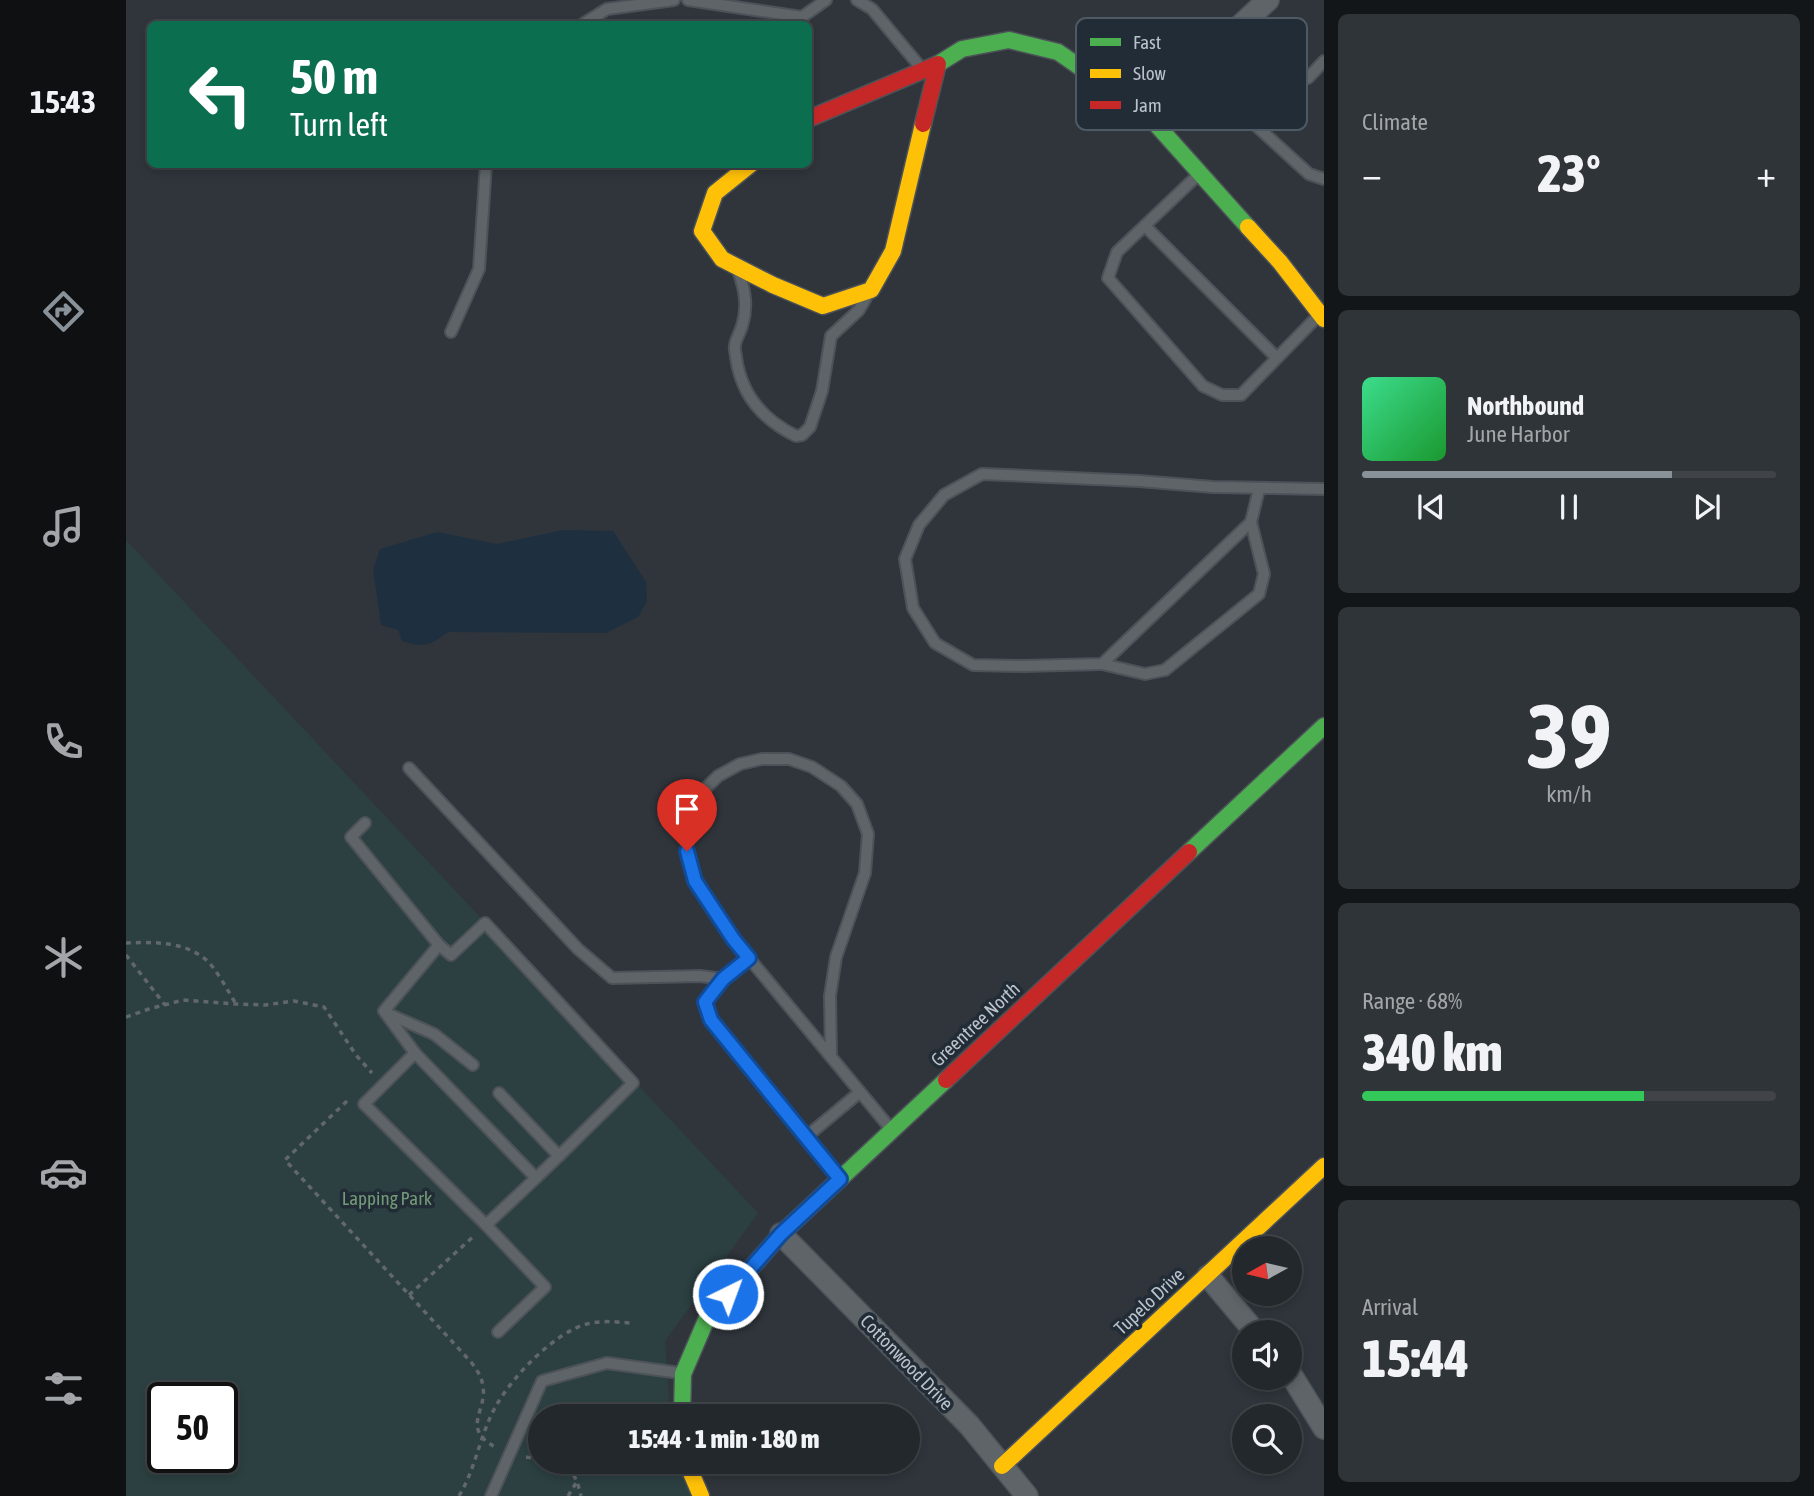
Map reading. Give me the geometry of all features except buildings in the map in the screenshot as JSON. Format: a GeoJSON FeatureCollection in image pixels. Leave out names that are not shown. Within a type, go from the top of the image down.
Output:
{"type":"FeatureCollection","features":[{"type":"Feature","properties":{"kind":"street"},"geometry":{"type":"LineString","coordinates":[[1249,18],[1268,0]]}},
{"type":"Feature","properties":{"kind":"street"},"geometry":{"type":"LineString","coordinates":[[812,117],[931,67],[962,49],[1009,40],[1058,52],[1076,64]]}},
{"type":"Feature","properties":{"kind":"street"},"geometry":{"type":"LineString","coordinates":[[746,168],[715,193],[702,230],[722,259],[823,306],[871,290],[893,251],[931,67]]}},
{"type":"Feature","properties":{"kind":"street"},"geometry":{"type":"LineString","coordinates":[[1161,130],[1280,262],[1322,316]]}},
{"type":"Feature","properties":{"kind":"street","name":"Greentree North"},"geometry":{"type":"LineString","coordinates":[[683,1374],[707,1318],[781,1234],[1324,726]]}},
{"type":"Feature","properties":{"kind":"street","name":"Tupelo Drive"},"geometry":{"type":"LineString","coordinates":[[1002,1466],[1324,1166]]}},
{"type":"Feature","properties":{"kind":"street","name":"Cottonwood Drive"},"geometry":{"type":"LineString","coordinates":[[781,1234],[969,1425],[1027,1496]]}},
{"type":"Feature","properties":{"kind":"street"},"geometry":{"type":"LineString","coordinates":[[1208,1276],[1245,1320]]}},
{"type":"Feature","properties":{"kind":"street"},"geometry":{"type":"LineString","coordinates":[[682,1404],[683,1374]]}},
{"type":"Feature","properties":{"kind":"street"},"geometry":{"type":"LineString","coordinates":[[1301,1390],[1324,1428]]}},
{"type":"Feature","properties":{"kind":"street"},"geometry":{"type":"LineString","coordinates":[[692,1474],[701,1496]]}},
{"type":"Feature","properties":{"kind":"lane"},"geometry":{"type":"LineString","coordinates":[[588,21],[607,9],[674,0]]}},
{"type":"Feature","properties":{"kind":"lane"},"geometry":{"type":"LineString","coordinates":[[688,0],[802,17],[826,0]]}},
{"type":"Feature","properties":{"kind":"lane"},"geometry":{"type":"LineString","coordinates":[[857,0],[872,9],[931,67]]}},
{"type":"Feature","properties":{"kind":"lane"},"geometry":{"type":"LineString","coordinates":[[1307,78],[1324,61]]}},
{"type":"Feature","properties":{"kind":"lane"},"geometry":{"type":"LineString","coordinates":[[1261,130],[1309,174],[1324,179]]}},
{"type":"Feature","properties":{"kind":"lane"},"geometry":{"type":"LineString","coordinates":[[451,332],[480,269],[486,168]]}},
{"type":"Feature","properties":{"kind":"lane"},"geometry":{"type":"LineString","coordinates":[[1200,173],[1117,252],[1108,278],[1203,386],[1222,396],[1241,395],[1322,316]]}},
{"type":"Feature","properties":{"kind":"lane"},"geometry":{"type":"LineString","coordinates":[[1145,226],[1277,358]]}},
{"type":"Feature","properties":{"kind":"lane"},"geometry":{"type":"LineString","coordinates":[[737,267],[747,297],[743,324],[735,345],[739,375],[748,394],[760,409],[796,436],[802,435],[810,427],[822,391],[831,336],[859,310],[871,290]]}},
{"type":"Feature","properties":{"kind":"lane"},"geometry":{"type":"LineString","coordinates":[[1259,489],[1251,522],[1264,573],[1259,594],[1164,670],[1145,674],[1102,664],[973,664],[935,643],[913,608],[905,559],[919,525],[944,495],[982,474],[1213,487],[1324,489]]}},
{"type":"Feature","properties":{"kind":"lane"},"geometry":{"type":"LineString","coordinates":[[1102,664],[1251,522]]}},
{"type":"Feature","properties":{"kind":"lane"},"geometry":{"type":"LineString","coordinates":[[831,1057],[830,996],[836,957],[864,873],[868,834],[857,804],[841,786],[812,767],[789,759],[762,759],[740,764],[718,776],[700,794],[688,818],[687,851],[695,881],[734,940],[891,1131]]}},
{"type":"Feature","properties":{"kind":"lane"},"geometry":{"type":"LineString","coordinates":[[409,768],[578,949],[612,978],[700,976],[723,979]]}},
{"type":"Feature","properties":{"kind":"lane"},"geometry":{"type":"LineString","coordinates":[[365,823],[351,837],[439,945],[451,955],[485,923],[633,1083],[486,1225]]}},
{"type":"Feature","properties":{"kind":"lane"},"geometry":{"type":"LineString","coordinates":[[384,1012],[439,945]]}},
{"type":"Feature","properties":{"kind":"lane"},"geometry":{"type":"LineString","coordinates":[[749,958],[723,979],[705,1002],[711,1020],[840,1179]]}},
{"type":"Feature","properties":{"kind":"lane"},"geometry":{"type":"LineString","coordinates":[[384,1012],[415,1053],[536,1178]]}},
{"type":"Feature","properties":{"kind":"lane"},"geometry":{"type":"LineString","coordinates":[[384,1012],[434,1034],[473,1065]]}},
{"type":"Feature","properties":{"kind":"lane"},"geometry":{"type":"LineString","coordinates":[[415,1053],[364,1104],[545,1287],[498,1332]]}},
{"type":"Feature","properties":{"kind":"lane"},"geometry":{"type":"LineString","coordinates":[[806,1138],[860,1092]]}},
{"type":"Feature","properties":{"kind":"lane"},"geometry":{"type":"LineString","coordinates":[[499,1093],[559,1156]]}},
{"type":"Feature","properties":{"kind":"lane"},"geometry":{"type":"LineString","coordinates":[[491,1496],[542,1381],[607,1363],[683,1374]]}},
{"type":"Feature","properties":{"kind":"path"},"geometry":{"type":"LineString","coordinates":[[126,943],[155,942],[186,948],[207,960],[236,1004]]}},
{"type":"Feature","properties":{"kind":"path"},"geometry":{"type":"LineString","coordinates":[[126,955],[165,1004]]}},
{"type":"Feature","properties":{"kind":"path"},"geometry":{"type":"LineString","coordinates":[[126,1017],[183,1000],[236,1004],[294,1001],[324,1007],[356,1055],[374,1076]]}},
{"type":"Feature","properties":{"kind":"path"},"geometry":{"type":"LineString","coordinates":[[356,1093],[285,1160],[480,1374],[484,1389],[477,1418],[479,1431],[488,1442],[498,1448],[528,1456]]}},
{"type":"Feature","properties":{"kind":"path"},"geometry":{"type":"LineString","coordinates":[[409,1295],[486,1225]]}},
{"type":"Feature","properties":{"kind":"path"},"geometry":{"type":"LineString","coordinates":[[459,1496],[468,1482],[496,1407],[512,1382],[564,1334],[585,1324],[607,1321],[631,1323]]}},
{"type":"Feature","properties":{"kind":"path"},"geometry":{"type":"LineString","coordinates":[[573,1474],[581,1496]]}},
{"type":"Feature","properties":{"kind":"path"},"geometry":{"type":"LineString","coordinates":[[568,1496],[577,1481]]}},
{"type":"Feature","properties":{"kind":"green space","name":"Lapping Park"},"geometry":{"type":"Polygon","coordinates":[[[126,540],[758,1213],[665,1341],[669,1404],[528,1404],[528,1474],[688,1474],[698,1496],[126,1496],[126,540]]]}},
{"type":"Feature","properties":{"kind":"water"},"geometry":{"type":"Polygon","coordinates":[[[563,530],[613,531],[646,582],[647,601],[638,617],[606,633],[448,632],[431,643],[421,645],[402,641],[398,630],[381,625],[373,570],[380,549],[437,532],[497,544],[563,530]]]}},
{"type":"Feature","properties":{"kind":"traffic: fast"},"geometry":{"type":"LineString","coordinates":[[938,64],[962,49],[1009,40],[1058,52],[1076,64]]}},
{"type":"Feature","properties":{"kind":"traffic: fast"},"geometry":{"type":"LineString","coordinates":[[1161,130],[1248,227]]}},
{"type":"Feature","properties":{"kind":"traffic: fast"},"geometry":{"type":"LineString","coordinates":[[1189,852],[1324,726]]}},
{"type":"Feature","properties":{"kind":"traffic: fast"},"geometry":{"type":"LineString","coordinates":[[682,1404],[683,1374],[707,1318],[781,1234],[946,1080]]}},
{"type":"Feature","properties":{"kind":"traffic: slow"},"geometry":{"type":"LineString","coordinates":[[746,168],[715,193],[702,231],[722,259],[823,306],[871,290],[893,251],[923,124]]}},
{"type":"Feature","properties":{"kind":"traffic: slow"},"geometry":{"type":"LineString","coordinates":[[1248,227],[1280,262],[1324,319]]}},
{"type":"Feature","properties":{"kind":"traffic: slow"},"geometry":{"type":"LineString","coordinates":[[1002,1466],[1324,1166]]}},
{"type":"Feature","properties":{"kind":"traffic: slow"},"geometry":{"type":"LineString","coordinates":[[692,1474],[701,1496]]}},
{"type":"Feature","properties":{"kind":"traffic: jam"},"geometry":{"type":"LineString","coordinates":[[812,117],[938,64],[923,124]]}},
{"type":"Feature","properties":{"kind":"traffic: jam"},"geometry":{"type":"LineString","coordinates":[[946,1080],[1189,852]]}},
{"type":"Feature","properties":{"kind":"route"},"geometry":{"type":"LineString","coordinates":[[687,851],[695,881],[749,958],[723,979],[705,1002],[711,1020],[840,1179],[781,1234],[728,1294]]}}]}
